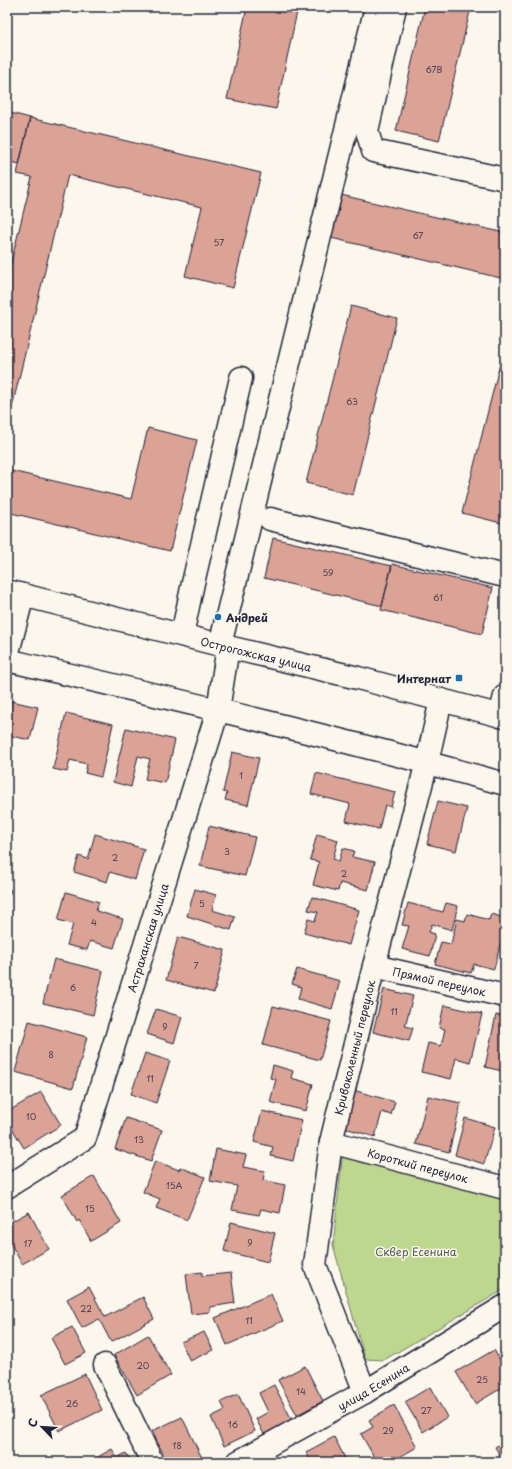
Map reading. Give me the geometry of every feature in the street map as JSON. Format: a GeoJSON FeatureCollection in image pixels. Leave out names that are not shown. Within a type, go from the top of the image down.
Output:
{"type":"FeatureCollection","features":[{"type":"Feature","properties":{"kind":"street","name":"Астраханская улица"},"geometry":{"type":"LineString","coordinates":[[7,1187],[85,1138],[218,710],[224,646],[376,7]]}},
{"type":"Feature","properties":{"kind":"street"},"geometry":{"type":"LineString","coordinates":[[395,7],[367,130],[373,151],[505,179]]}},
{"type":"Feature","properties":{"kind":"street"},"geometry":{"type":"LineString","coordinates":[[182,636],[241,378]]}},
{"type":"Feature","properties":{"kind":"street"},"geometry":{"type":"LineString","coordinates":[[270,519],[505,576]]}},
{"type":"Feature","properties":{"kind":"street","name":"Острогожская улица"},"geometry":{"type":"LineString","coordinates":[[15,593],[441,700],[503,710]]}},
{"type":"Feature","properties":{"kind":"street"},"geometry":{"type":"LineString","coordinates":[[7,656],[15,593]]}},
{"type":"Feature","properties":{"kind":"street"},"geometry":{"type":"LineString","coordinates":[[7,660],[218,710],[427,762],[505,784]]}},
{"type":"Feature","properties":{"kind":"street","name":"Кривоколенный переулок"},"geometry":{"type":"LineString","coordinates":[[365,1392],[315,1266],[331,1142],[374,966],[427,762],[441,700]]}},
{"type":"Feature","properties":{"kind":"street","name":"Прямой переулок"},"geometry":{"type":"LineString","coordinates":[[374,966],[505,996]]}},
{"type":"Feature","properties":{"kind":"street","name":"Короткий переулок"},"geometry":{"type":"LineString","coordinates":[[331,1142],[505,1188]]}},
{"type":"Feature","properties":{"kind":"street","name":"улица Есенина"},"geometry":{"type":"LineString","coordinates":[[238,1462],[365,1392],[505,1306]]}},
{"type":"Feature","properties":{"kind":"street"},"geometry":{"type":"LineString","coordinates":[[105,1365],[152,1462]]}},
{"type":"Feature","properties":{"kind":"green space","name":"Сквер Есенина"},"geometry":{"type":"Polygon","coordinates":[[[343,1150],[505,1194],[505,1289],[384,1360],[365,1359],[333,1245],[343,1150]]]}},
{"type":"Feature","properties":{"kind":"building"},"geometry":{"type":"Polygon","coordinates":[[[247,7],[298,7],[276,109],[227,99],[247,7]]]}},
{"type":"Feature","properties":{"kind":"building"},"geometry":{"type":"Polygon","coordinates":[[[425,7],[471,7],[439,141],[396,131],[425,7]]]}},
{"type":"Feature","properties":{"kind":"building"},"geometry":{"type":"Polygon","coordinates":[[[7,112],[30,118],[19,164],[7,161],[7,112]]]}},
{"type":"Feature","properties":{"kind":"building"},"geometry":{"type":"Polygon","coordinates":[[[30,118],[261,173],[233,288],[185,276],[202,207],[68,175],[7,428],[7,279],[32,177],[17,174],[30,118]]]}},
{"type":"Feature","properties":{"kind":"building"},"geometry":{"type":"Polygon","coordinates":[[[341,195],[505,233],[505,279],[331,238],[341,195]]]}},
{"type":"Feature","properties":{"kind":"building"},"geometry":{"type":"Polygon","coordinates":[[[351,306],[397,318],[353,495],[306,483],[351,306]]]}},
{"type":"Feature","properties":{"kind":"building"},"geometry":{"type":"Polygon","coordinates":[[[505,344],[505,524],[462,513],[505,344]]]}},
{"type":"Feature","properties":{"kind":"building"},"geometry":{"type":"Polygon","coordinates":[[[148,428],[197,440],[170,551],[7,512],[7,470],[131,499],[148,428]]]}},
{"type":"Feature","properties":{"kind":"building"},"geometry":{"type":"Polygon","coordinates":[[[273,538],[392,566],[382,606],[264,578],[273,538]]]}},
{"type":"Feature","properties":{"kind":"building"},"geometry":{"type":"Polygon","coordinates":[[[392,564],[493,588],[482,634],[381,610],[392,564]]]}},
{"type":"Feature","properties":{"kind":"building"},"geometry":{"type":"Polygon","coordinates":[[[11,701],[38,707],[30,740],[7,735],[7,718],[11,701]]]}},
{"type":"Feature","properties":{"kind":"building"},"geometry":{"type":"Polygon","coordinates":[[[66,713],[113,724],[101,777],[85,773],[87,764],[70,760],[67,772],[53,769],[66,713]]]}},
{"type":"Feature","properties":{"kind":"building"},"geometry":{"type":"Polygon","coordinates":[[[126,728],[175,740],[165,783],[145,779],[150,759],[138,756],[131,787],[113,782],[126,728]]]}},
{"type":"Feature","properties":{"kind":"building"},"geometry":{"type":"Polygon","coordinates":[[[232,752],[259,758],[248,805],[225,800],[227,793],[223,792],[232,752]]]}},
{"type":"Feature","properties":{"kind":"building"},"geometry":{"type":"Polygon","coordinates":[[[316,773],[395,792],[391,807],[385,805],[379,829],[346,821],[350,804],[311,794],[316,773]]]}},
{"type":"Feature","properties":{"kind":"building"},"geometry":{"type":"Polygon","coordinates":[[[438,801],[467,808],[456,851],[427,844],[438,801]]]}},
{"type":"Feature","properties":{"kind":"building"},"geometry":{"type":"Polygon","coordinates":[[[209,826],[255,837],[245,876],[200,866],[209,826]]]}},
{"type":"Feature","properties":{"kind":"building"},"geometry":{"type":"Polygon","coordinates":[[[95,834],[144,849],[135,880],[110,872],[107,882],[74,872],[79,856],[88,859],[95,834]]]}},
{"type":"Feature","properties":{"kind":"building"},"geometry":{"type":"Polygon","coordinates":[[[317,834],[338,840],[333,859],[339,861],[343,848],[354,851],[352,857],[375,862],[368,890],[340,883],[338,891],[313,885],[319,862],[310,860],[317,834]]]}},
{"type":"Feature","properties":{"kind":"building"},"geometry":{"type":"Polygon","coordinates":[[[505,838],[505,858],[500,857],[505,838]]]}},
{"type":"Feature","properties":{"kind":"building"},"geometry":{"type":"Polygon","coordinates":[[[7,889],[11,890],[7,902],[7,889]]]}},
{"type":"Feature","properties":{"kind":"building"},"geometry":{"type":"Polygon","coordinates":[[[195,889],[216,895],[212,910],[235,917],[231,930],[187,916],[195,889]]]}},
{"type":"Feature","properties":{"kind":"building"},"geometry":{"type":"Polygon","coordinates":[[[66,892],[99,902],[96,911],[123,919],[114,948],[90,941],[87,950],[67,945],[73,924],[58,920],[66,892]]]}},
{"type":"Feature","properties":{"kind":"building"},"geometry":{"type":"Polygon","coordinates":[[[312,897],[359,910],[349,945],[304,933],[308,919],[315,921],[318,912],[308,910],[312,897]]]}},
{"type":"Feature","properties":{"kind":"building"},"geometry":{"type":"Polygon","coordinates":[[[408,903],[443,912],[446,903],[458,906],[452,930],[432,924],[429,932],[435,934],[430,956],[402,949],[409,926],[402,925],[408,903]]]}},
{"type":"Feature","properties":{"kind":"building"},"geometry":{"type":"Polygon","coordinates":[[[467,914],[489,920],[491,914],[505,918],[505,925],[494,969],[474,964],[471,973],[435,964],[441,942],[451,944],[457,919],[465,921],[467,914]]]}},
{"type":"Feature","properties":{"kind":"building"},"geometry":{"type":"Polygon","coordinates":[[[178,937],[225,950],[214,993],[166,980],[178,937]]]}},
{"type":"Feature","properties":{"kind":"building"},"geometry":{"type":"Polygon","coordinates":[[[54,959],[103,971],[93,1015],[43,1003],[54,959]]]}},
{"type":"Feature","properties":{"kind":"building"},"geometry":{"type":"Polygon","coordinates":[[[297,969],[340,981],[332,1009],[298,999],[301,987],[292,984],[297,969]]]}},
{"type":"Feature","properties":{"kind":"building"},"geometry":{"type":"Polygon","coordinates":[[[384,989],[413,996],[405,1026],[413,1028],[409,1041],[373,1032],[384,989]]]}},
{"type":"Feature","properties":{"kind":"building"},"geometry":{"type":"Polygon","coordinates":[[[444,1005],[482,1014],[470,1062],[456,1058],[451,1079],[421,1072],[428,1043],[441,1046],[445,1029],[439,1028],[444,1005]]]}},
{"type":"Feature","properties":{"kind":"building"},"geometry":{"type":"Polygon","coordinates":[[[273,1006],[331,1021],[320,1060],[263,1045],[273,1006]]]}},
{"type":"Feature","properties":{"kind":"building"},"geometry":{"type":"Polygon","coordinates":[[[156,1009],[182,1017],[174,1043],[147,1034],[156,1009]]]}},
{"type":"Feature","properties":{"kind":"building"},"geometry":{"type":"Polygon","coordinates":[[[496,1015],[505,1017],[505,1066],[503,1066],[502,1071],[485,1067],[496,1015]]]}},
{"type":"Feature","properties":{"kind":"building"},"geometry":{"type":"Polygon","coordinates":[[[29,1021],[87,1037],[73,1088],[15,1072],[29,1021]]]}},
{"type":"Feature","properties":{"kind":"building"},"geometry":{"type":"Polygon","coordinates":[[[145,1053],[170,1061],[156,1103],[131,1094],[145,1053]]]}},
{"type":"Feature","properties":{"kind":"building"},"geometry":{"type":"Polygon","coordinates":[[[273,1065],[293,1071],[291,1078],[313,1084],[306,1111],[270,1102],[276,1079],[270,1078],[273,1065]]]}},
{"type":"Feature","properties":{"kind":"building"},"geometry":{"type":"Polygon","coordinates":[[[353,1090],[395,1102],[391,1115],[382,1112],[375,1137],[342,1127],[353,1090]]]}},
{"type":"Feature","properties":{"kind":"building"},"geometry":{"type":"Polygon","coordinates":[[[41,1092],[61,1125],[24,1148],[7,1120],[7,1112],[41,1092]]]}},
{"type":"Feature","properties":{"kind":"building"},"geometry":{"type":"Polygon","coordinates":[[[428,1096],[461,1103],[449,1152],[416,1144],[428,1096]]]}},
{"type":"Feature","properties":{"kind":"building"},"geometry":{"type":"Polygon","coordinates":[[[262,1111],[302,1120],[293,1161],[271,1156],[273,1147],[254,1142],[262,1111]]]}},
{"type":"Feature","properties":{"kind":"building"},"geometry":{"type":"Polygon","coordinates":[[[126,1118],[162,1130],[151,1161],[115,1149],[126,1118]]]}},
{"type":"Feature","properties":{"kind":"building"},"geometry":{"type":"Polygon","coordinates":[[[465,1118],[495,1127],[484,1164],[455,1155],[465,1118]]]}},
{"type":"Feature","properties":{"kind":"building"},"geometry":{"type":"Polygon","coordinates":[[[216,1149],[246,1155],[243,1167],[265,1171],[263,1180],[285,1185],[280,1213],[261,1209],[259,1215],[232,1210],[237,1186],[210,1181],[216,1149]]]}},
{"type":"Feature","properties":{"kind":"building"},"geometry":{"type":"Polygon","coordinates":[[[155,1161],[179,1170],[180,1167],[205,1177],[187,1220],[156,1208],[160,1199],[143,1192],[155,1161]]]}},
{"type":"Feature","properties":{"kind":"building"},"geometry":{"type":"Polygon","coordinates":[[[94,1176],[121,1223],[91,1241],[79,1220],[77,1222],[62,1195],[94,1176]]]}},
{"type":"Feature","properties":{"kind":"building"},"geometry":{"type":"Polygon","coordinates":[[[29,1212],[49,1249],[22,1264],[7,1237],[7,1224],[29,1212]]]}},
{"type":"Feature","properties":{"kind":"building"},"geometry":{"type":"Polygon","coordinates":[[[231,1222],[275,1233],[268,1262],[224,1251],[231,1222]]]}},
{"type":"Feature","properties":{"kind":"building"},"geometry":{"type":"Polygon","coordinates":[[[202,1272],[202,1276],[231,1273],[235,1303],[210,1307],[210,1312],[191,1314],[186,1274],[202,1272]]]}},
{"type":"Feature","properties":{"kind":"building"},"geometry":{"type":"Polygon","coordinates":[[[89,1287],[105,1317],[143,1297],[154,1319],[111,1342],[99,1319],[82,1328],[67,1299],[89,1287]]]}},
{"type":"Feature","properties":{"kind":"building"},"geometry":{"type":"Polygon","coordinates":[[[271,1294],[283,1321],[227,1345],[215,1318],[271,1294]]]}},
{"type":"Feature","properties":{"kind":"building"},"geometry":{"type":"Polygon","coordinates":[[[72,1327],[86,1353],[65,1364],[51,1338],[72,1327]]]}},
{"type":"Feature","properties":{"kind":"building"},"geometry":{"type":"Polygon","coordinates":[[[204,1332],[213,1350],[190,1361],[181,1342],[204,1332]]]}},
{"type":"Feature","properties":{"kind":"building"},"geometry":{"type":"Polygon","coordinates":[[[148,1335],[171,1375],[137,1395],[114,1355],[148,1335]]]}},
{"type":"Feature","properties":{"kind":"building"},"geometry":{"type":"Polygon","coordinates":[[[494,1350],[505,1369],[505,1386],[475,1404],[456,1372],[494,1350]]]}},
{"type":"Feature","properties":{"kind":"building"},"geometry":{"type":"Polygon","coordinates":[[[305,1366],[323,1401],[297,1415],[278,1380],[305,1366]]]}},
{"type":"Feature","properties":{"kind":"building"},"geometry":{"type":"Polygon","coordinates":[[[85,1374],[102,1410],[59,1431],[41,1395],[85,1374]]]}},
{"type":"Feature","properties":{"kind":"building"},"geometry":{"type":"Polygon","coordinates":[[[274,1385],[293,1422],[265,1436],[256,1419],[268,1412],[259,1393],[274,1385]]]}},
{"type":"Feature","properties":{"kind":"building"},"geometry":{"type":"Polygon","coordinates":[[[430,1387],[447,1417],[423,1432],[405,1402],[430,1387]]]}},
{"type":"Feature","properties":{"kind":"building"},"geometry":{"type":"Polygon","coordinates":[[[238,1394],[255,1431],[224,1446],[211,1417],[225,1410],[221,1402],[238,1394]]]}},
{"type":"Feature","properties":{"kind":"building"},"geometry":{"type":"Polygon","coordinates":[[[394,1405],[417,1447],[391,1462],[388,1462],[387,1459],[382,1462],[377,1462],[361,1434],[373,1427],[369,1420],[394,1405]]]}},
{"type":"Feature","properties":{"kind":"building"},"geometry":{"type":"Polygon","coordinates":[[[182,1417],[202,1458],[195,1462],[167,1462],[152,1431],[182,1417]]]}},
{"type":"Feature","properties":{"kind":"building"},"geometry":{"type":"Polygon","coordinates":[[[334,1437],[347,1462],[311,1462],[306,1452],[334,1437]]]}},
{"type":"Feature","properties":{"kind":"building"},"geometry":{"type":"Polygon","coordinates":[[[505,1441],[505,1462],[504,1462],[495,1447],[505,1441]]]}},
{"type":"Feature","properties":{"kind":"building"},"geometry":{"type":"Polygon","coordinates":[[[112,1449],[117,1458],[126,1453],[131,1462],[98,1462],[96,1458],[112,1449]]]}},
{"type":"Feature","properties":{"kind":"place","name":"Андрей"},"geometry":{"type":"Point","coordinates":[218,617]}},
{"type":"Feature","properties":{"kind":"place","name":"Интернат"},"geometry":{"type":"Point","coordinates":[459,678]}}]}
